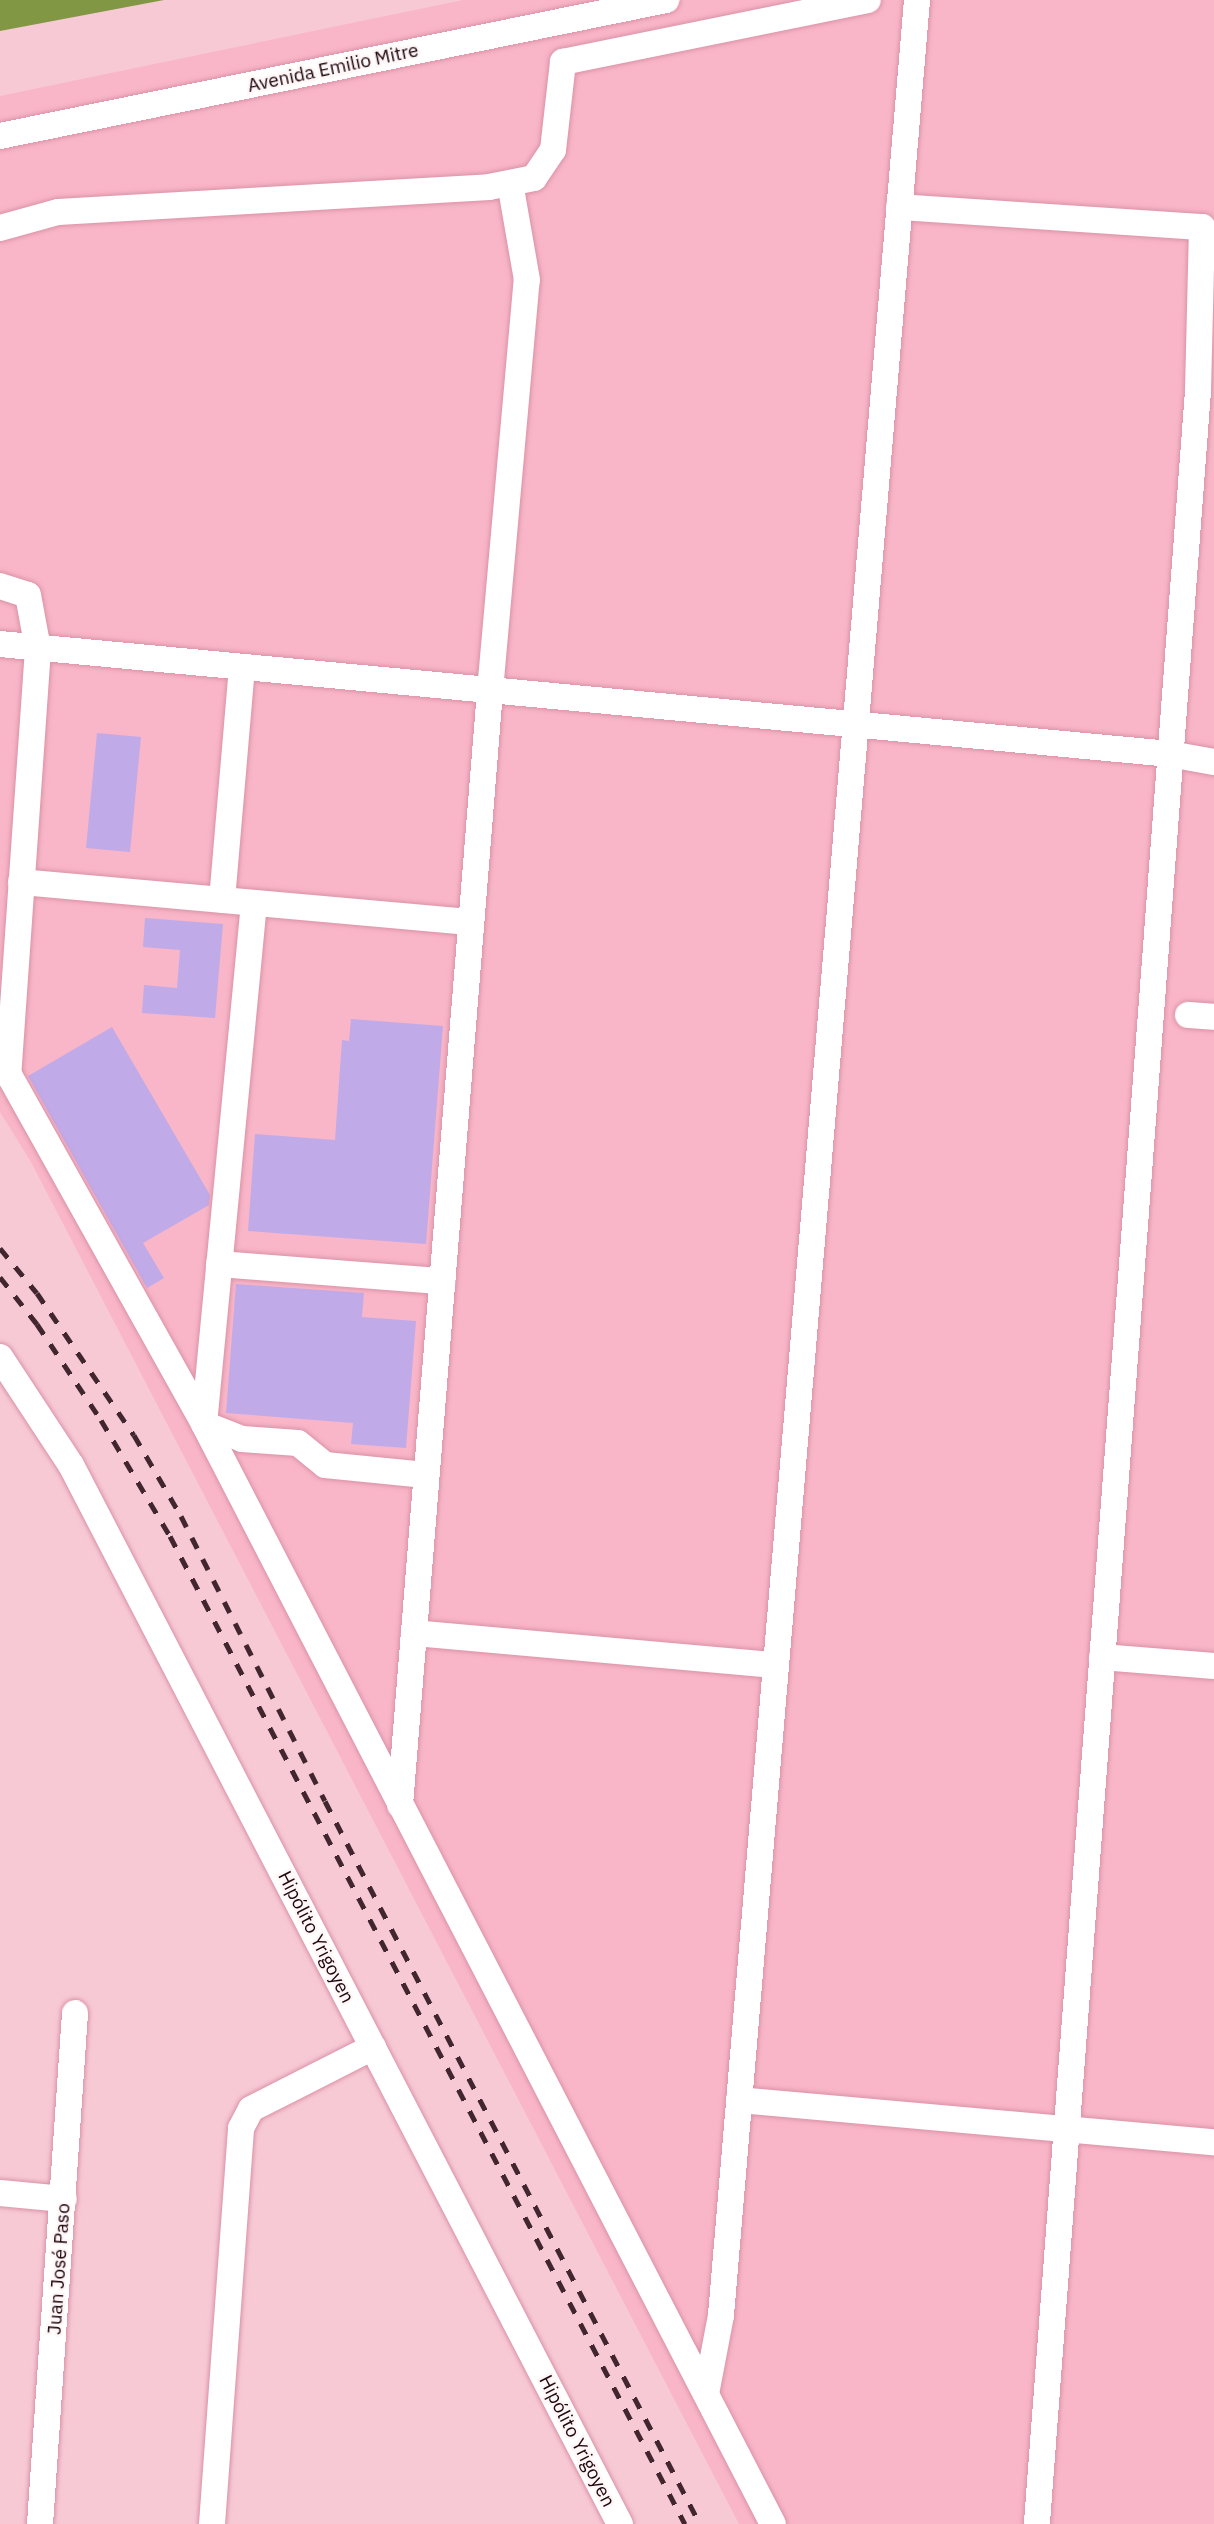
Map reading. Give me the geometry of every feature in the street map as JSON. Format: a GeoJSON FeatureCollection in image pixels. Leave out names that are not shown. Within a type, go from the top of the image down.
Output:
{"type":"FeatureCollection","features":[{"type":"Feature","properties":{"kind":"street","name":"Avenida Emilio Mitre"},"geometry":{"type":"LineString","coordinates":[[0,136],[666,0]]}},
{"type":"Feature","properties":{"kind":"street"},"geometry":{"type":"LineString","coordinates":[[0,228],[58,212],[489,187],[534,178],[553,150],[563,62],[868,0]]}},
{"type":"Feature","properties":{"kind":"street"},"geometry":{"type":"LineString","coordinates":[[706,2394],[721,2315],[917,0]]}},
{"type":"Feature","properties":{"kind":"street"},"geometry":{"type":"LineString","coordinates":[[400,1807],[470,922],[527,280],[510,183]]}},
{"type":"Feature","properties":{"kind":"street"},"geometry":{"type":"LineString","coordinates":[[899,207],[1202,227],[1206,393],[1170,754],[1037,2524]]}},
{"type":"Feature","properties":{"kind":"street"},"geometry":{"type":"LineString","coordinates":[[0,586],[27,594],[37,649],[22,882],[6,1020],[8,1073],[204,1424],[773,2524]]}},
{"type":"Feature","properties":{"kind":"street"},"geometry":{"type":"LineString","coordinates":[[0,644],[1170,754],[1214,762]]}},
{"type":"Feature","properties":{"kind":"street"},"geometry":{"type":"LineString","coordinates":[[222,900],[242,668]]}},
{"type":"Feature","properties":{"kind":"street"},"geometry":{"type":"LineString","coordinates":[[22,882],[470,922]]}},
{"type":"Feature","properties":{"kind":"street"},"geometry":{"type":"LineString","coordinates":[[204,1424],[254,903]]}},
{"type":"Feature","properties":{"kind":"street"},"geometry":{"type":"LineString","coordinates":[[219,1264],[442,1281]]}},
{"type":"Feature","properties":{"kind":"street","name":"Hipólito Yrigoyen"},"geometry":{"type":"LineString","coordinates":[[0,1357],[71,1465],[620,2524]]}},
{"type":"Feature","properties":{"kind":"street"},"geometry":{"type":"LineString","coordinates":[[204,1424],[242,1439],[298,1443],[324,1465],[426,1475]]}},
{"type":"Feature","properties":{"kind":"street"},"geometry":{"type":"LineString","coordinates":[[414,1633],[776,1665]]}},
{"type":"Feature","properties":{"kind":"street"},"geometry":{"type":"LineString","coordinates":[[1102,1657],[1214,1666]]}},
{"type":"Feature","properties":{"kind":"street","name":"Juan José Paso"},"geometry":{"type":"LineString","coordinates":[[40,2524],[75,2013]]}},
{"type":"Feature","properties":{"kind":"street"},"geometry":{"type":"LineString","coordinates":[[212,2524],[241,2128],[251,2109],[373,2047]]}},
{"type":"Feature","properties":{"kind":"street"},"geometry":{"type":"LineString","coordinates":[[739,2100],[1214,2142]]}},
{"type":"Feature","properties":{"kind":"street"},"geometry":{"type":"LineString","coordinates":[[0,2193],[64,2199]]}},
{"type":"Feature","properties":{"kind":"shaded area"},"geometry":{"type":"Polygon","coordinates":[[[0,0],[164,0],[0,31],[0,0]]]}},
{"type":"Feature","properties":{"kind":"shaded area"},"geometry":{"type":"Polygon","coordinates":[[[463,0],[1214,0],[1214,2524],[739,2524],[31,1162],[0,1112],[0,96],[463,0]]]}},
{"type":"Feature","properties":{"kind":"building"},"geometry":{"type":"Polygon","coordinates":[[[97,733],[141,737],[130,852],[86,848],[97,733]]]}},
{"type":"Feature","properties":{"kind":"building"},"geometry":{"type":"Polygon","coordinates":[[[145,918],[223,924],[215,1018],[142,1013],[144,985],[177,988],[180,950],[143,947],[145,918]]]}},
{"type":"Feature","properties":{"kind":"building"},"geometry":{"type":"Polygon","coordinates":[[[351,1019],[443,1026],[426,1244],[248,1231],[255,1134],[335,1140],[342,1040],[349,1041],[351,1019]]]}},
{"type":"Feature","properties":{"kind":"building"},"geometry":{"type":"Polygon","coordinates":[[[112,1027],[210,1195],[209,1205],[143,1243],[164,1278],[147,1288],[28,1076],[112,1027]]]}},
{"type":"Feature","properties":{"kind":"building"},"geometry":{"type":"Polygon","coordinates":[[[236,1284],[364,1293],[362,1317],[416,1321],[406,1448],[351,1444],[353,1423],[226,1413],[236,1284]]]}},
{"type":"Feature","properties":{"kind":"railway"},"geometry":{"type":"LineString","coordinates":[[0,1248],[37,1293],[134,1435],[181,1516],[325,1801],[700,2524]]}},
{"type":"Feature","properties":{"kind":"railway"},"geometry":{"type":"LineString","coordinates":[[0,1277],[37,1324],[101,1420],[170,1536],[685,2524]]}}]}
